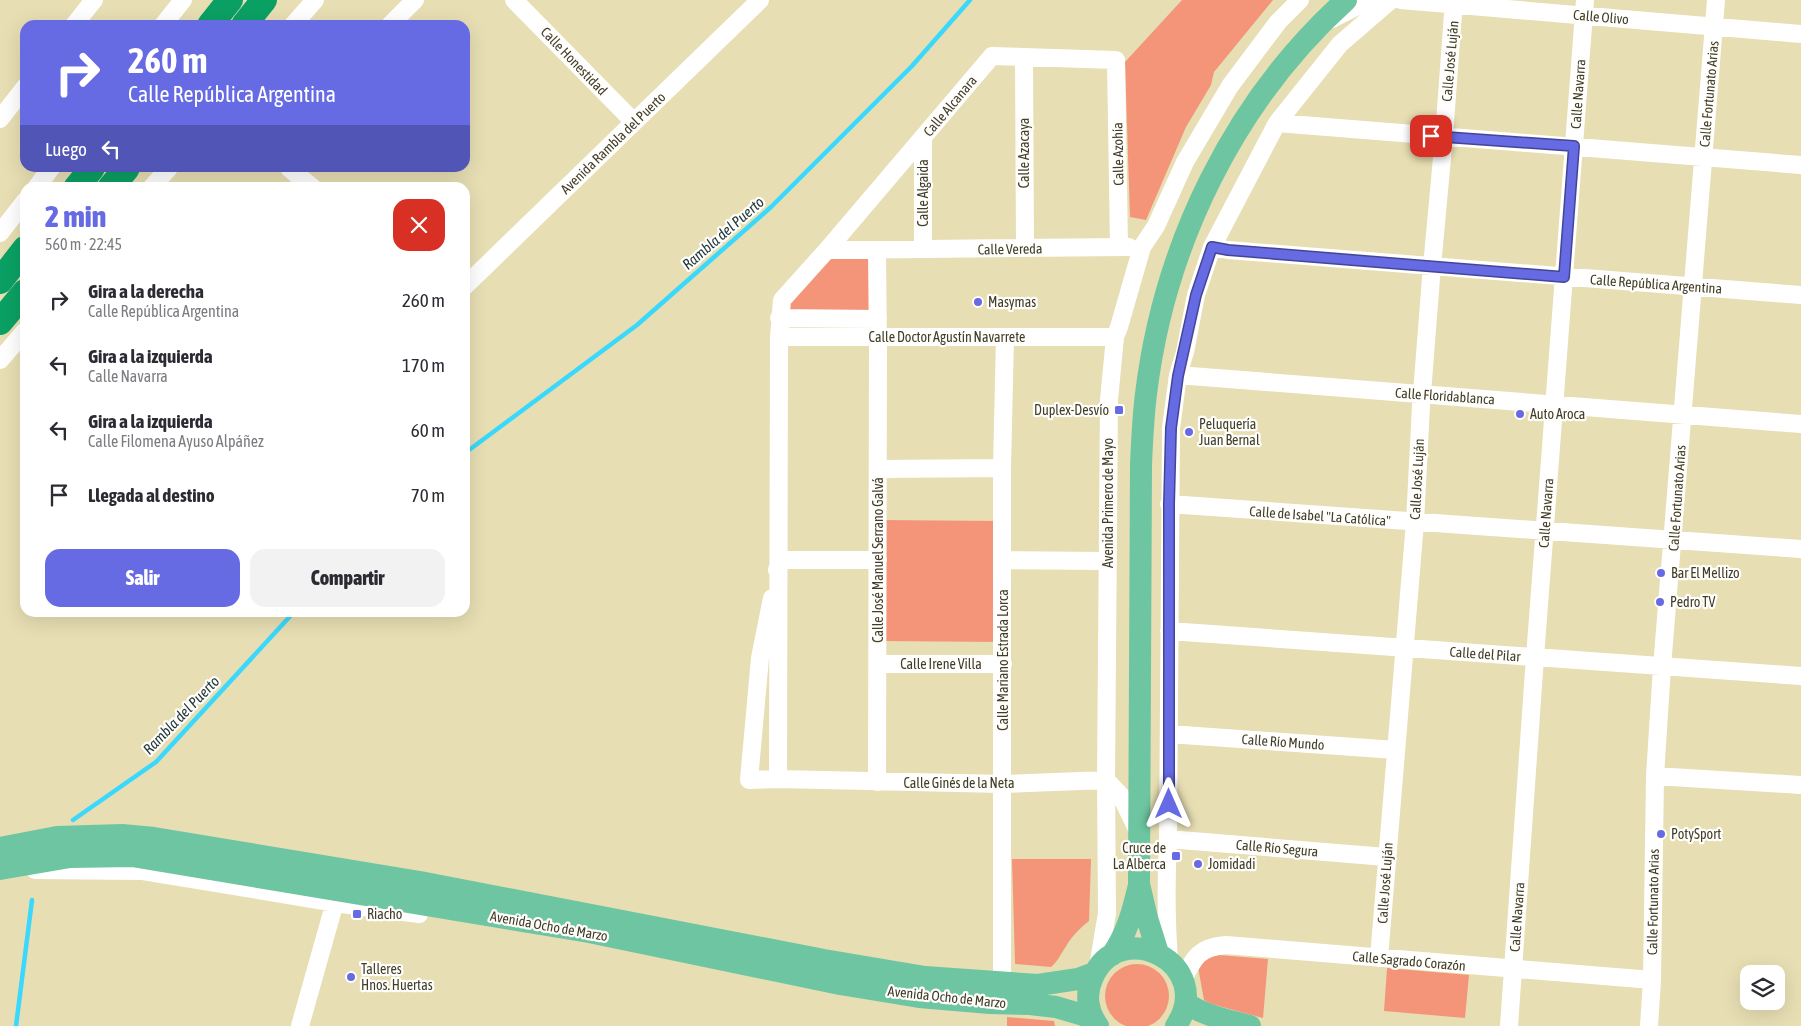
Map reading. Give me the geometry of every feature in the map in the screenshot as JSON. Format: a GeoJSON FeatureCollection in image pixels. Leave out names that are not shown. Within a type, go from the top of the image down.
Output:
{"type":"FeatureCollection","features":[{"type":"Feature","properties":{"kind":"highway"},"geometry":{"type":"LineString","coordinates":[[196,20],[211,0]]}},
{"type":"Feature","properties":{"kind":"highway"},"geometry":{"type":"LineString","coordinates":[[214,20],[230,0]]}},
{"type":"Feature","properties":{"kind":"highway"},"geometry":{"type":"LineString","coordinates":[[248,20],[264,0]]}},
{"type":"Feature","properties":{"kind":"highway"},"geometry":{"type":"LineString","coordinates":[[81,182],[89,172]]}},
{"type":"Feature","properties":{"kind":"highway"},"geometry":{"type":"LineString","coordinates":[[115,182],[124,172]]}},
{"type":"Feature","properties":{"kind":"highway"},"geometry":{"type":"LineString","coordinates":[[0,322],[20,298]]}},
{"type":"Feature","properties":{"kind":"main road"},"geometry":{"type":"LineString","coordinates":[[1250,1026],[1215,1017],[1180,1016],[1183,980],[1177,969],[1164,956],[1147,918],[1139,884],[1140,539],[1146,392],[1159,319],[1169,285],[1186,232],[1214,173],[1246,117],[1266,88],[1321,24],[1346,0]]}},
{"type":"Feature","properties":{"kind":"main road","name":"Avenida Ocho de Marzo"},"geometry":{"type":"LineString","coordinates":[[0,848],[57,837],[122,835],[154,838],[420,882],[824,960],[925,977],[1002,983],[1050,984],[1078,979],[1126,949],[1142,948],[1164,956]]}},
{"type":"Feature","properties":{"kind":"main road","name":"Avenida Ocho de Marzo"},"geometry":{"type":"LineString","coordinates":[[9,867],[70,857],[132,856],[589,932],[840,984],[919,997],[1056,1007],[1076,1012],[1097,1024]]}},
{"type":"Feature","properties":{"kind":"main road"},"geometry":{"type":"LineString","coordinates":[[1097,1024],[1088,1002],[1090,983],[1101,965],[1122,939],[1128,926],[1139,884]]}},
{"type":"Feature","properties":{"kind":"street"},"geometry":{"type":"LineString","coordinates":[[78,20],[94,0]]}},
{"type":"Feature","properties":{"kind":"street"},"geometry":{"type":"LineString","coordinates":[[167,20],[183,0]]}},
{"type":"Feature","properties":{"kind":"street"},"geometry":{"type":"LineString","coordinates":[[297,20],[315,0]]}},
{"type":"Feature","properties":{"kind":"street"},"geometry":{"type":"LineString","coordinates":[[395,20],[415,0]]}},
{"type":"Feature","properties":{"kind":"street","name":"Calle Honestidad"},"geometry":{"type":"LineString","coordinates":[[514,0],[634,122]]}},
{"type":"Feature","properties":{"kind":"street","name":"Avenida Rambla del Puerto"},"geometry":{"type":"LineString","coordinates":[[470,281],[760,0]]}},
{"type":"Feature","properties":{"kind":"street","name":"Avenida Primero de Mayo"},"geometry":{"type":"LineString","coordinates":[[1101,965],[1107,913],[1106,780],[1109,400],[1115,337],[1142,247],[1156,226],[1185,162],[1230,86],[1278,22],[1300,0]]}},
{"type":"Feature","properties":{"kind":"street"},"geometry":{"type":"LineString","coordinates":[[1321,24],[1369,0]]}},
{"type":"Feature","properties":{"kind":"street"},"geometry":{"type":"LineString","coordinates":[[1164,956],[1168,839],[1171,428],[1178,376],[1196,295],[1212,247],[1277,123],[1340,44],[1391,0]]}},
{"type":"Feature","properties":{"kind":"street","name":"Calle Olivo"},"geometry":{"type":"LineString","coordinates":[[1401,0],[1584,8],[1714,28],[1801,34]]}},
{"type":"Feature","properties":{"kind":"street","name":"Calle Fortunato Arias"},"geometry":{"type":"LineString","coordinates":[[1649,1026],[1652,980],[1655,776],[1662,667],[1674,541],[1682,415],[1716,0]]}},
{"type":"Feature","properties":{"kind":"street","name":"Calle José Luján"},"geometry":{"type":"LineString","coordinates":[[1379,958],[1454,3]]}},
{"type":"Feature","properties":{"kind":"street","name":"Calle Navarra"},"geometry":{"type":"LineString","coordinates":[[1509,1026],[1584,8]]}},
{"type":"Feature","properties":{"kind":"street","name":"Calle Alcanara"},"geometry":{"type":"LineString","coordinates":[[779,318],[782,300],[992,56],[1116,60]]}},
{"type":"Feature","properties":{"kind":"street","name":"Calle Azacaya"},"geometry":{"type":"LineString","coordinates":[[1024,57],[1025,248]]}},
{"type":"Feature","properties":{"kind":"street","name":"Calle Azohía"},"geometry":{"type":"LineString","coordinates":[[1116,60],[1119,247]]}},
{"type":"Feature","properties":{"kind":"street"},"geometry":{"type":"LineString","coordinates":[[0,119],[20,93]]}},
{"type":"Feature","properties":{"kind":"street"},"geometry":{"type":"LineString","coordinates":[[1277,123],[1801,165]]}},
{"type":"Feature","properties":{"kind":"street","name":"Calle Algaida"},"geometry":{"type":"LineString","coordinates":[[923,136],[923,250]]}},
{"type":"Feature","properties":{"kind":"street"},"geometry":{"type":"LineString","coordinates":[[41,182],[49,172]]}},
{"type":"Feature","properties":{"kind":"street"},"geometry":{"type":"LineString","coordinates":[[156,182],[165,172]]}},
{"type":"Feature","properties":{"kind":"street"},"geometry":{"type":"LineString","coordinates":[[295,172],[306,182]]}},
{"type":"Feature","properties":{"kind":"street"},"geometry":{"type":"LineString","coordinates":[[0,233],[20,207]]}},
{"type":"Feature","properties":{"kind":"street","name":"Calle Vereda"},"geometry":{"type":"LineString","coordinates":[[827,250],[1142,247]]}},
{"type":"Feature","properties":{"kind":"street","name":"Calle República Argentina"},"geometry":{"type":"LineString","coordinates":[[1212,247],[1228,250],[1801,295]]}},
{"type":"Feature","properties":{"kind":"street","name":"Calle José Manuel Serrano Galvá"},"geometry":{"type":"LineString","coordinates":[[877,250],[877,782]]}},
{"type":"Feature","properties":{"kind":"street"},"geometry":{"type":"LineString","coordinates":[[778,779],[780,560],[779,318]]}},
{"type":"Feature","properties":{"kind":"street","name":"Calle Doctor Agustín Navarrete"},"geometry":{"type":"LineString","coordinates":[[779,318],[878,319]]}},
{"type":"Feature","properties":{"kind":"street","name":"Calle Doctor Agustín Navarrete"},"geometry":{"type":"LineString","coordinates":[[779,336],[1115,337]]}},
{"type":"Feature","properties":{"kind":"street"},"geometry":{"type":"LineString","coordinates":[[0,360],[20,337]]}},
{"type":"Feature","properties":{"kind":"street","name":"Calle Mariano Estrada Lorca"},"geometry":{"type":"LineString","coordinates":[[1002,983],[1002,468],[1005,337]]}},
{"type":"Feature","properties":{"kind":"street","name":"Calle Floridablanca"},"geometry":{"type":"LineString","coordinates":[[1178,376],[1801,424]]}},
{"type":"Feature","properties":{"kind":"street"},"geometry":{"type":"LineString","coordinates":[[878,469],[1002,468]]}},
{"type":"Feature","properties":{"kind":"street","name":"Calle de Isabel \"La Católica\""},"geometry":{"type":"LineString","coordinates":[[1169,504],[1801,549]]}},
{"type":"Feature","properties":{"kind":"street"},"geometry":{"type":"LineString","coordinates":[[780,560],[878,560]]}},
{"type":"Feature","properties":{"kind":"street","name":"Calle Ginés de la Neta"},"geometry":{"type":"LineString","coordinates":[[780,560],[760,658],[749,780],[1003,784],[1106,780]]}},
{"type":"Feature","properties":{"kind":"street"},"geometry":{"type":"LineString","coordinates":[[1002,560],[1108,561]]}},
{"type":"Feature","properties":{"kind":"street","name":"Calle del Pilar"},"geometry":{"type":"LineString","coordinates":[[1169,631],[1801,676]]}},
{"type":"Feature","properties":{"kind":"street","name":"Calle Irene Villa"},"geometry":{"type":"LineString","coordinates":[[878,664],[1003,664]]}},
{"type":"Feature","properties":{"kind":"street","name":"Calle Río Mundo"},"geometry":{"type":"LineString","coordinates":[[1169,734],[1396,750]]}},
{"type":"Feature","properties":{"kind":"street"},"geometry":{"type":"LineString","coordinates":[[1655,776],[1801,785]]}},
{"type":"Feature","properties":{"kind":"street"},"geometry":{"type":"LineString","coordinates":[[1106,780],[1121,796],[1139,834]]}},
{"type":"Feature","properties":{"kind":"street","name":"Calle Río Segura"},"geometry":{"type":"LineString","coordinates":[[1168,839],[1386,857]]}},
{"type":"Feature","properties":{"kind":"street"},"geometry":{"type":"LineString","coordinates":[[9,867],[30,870],[143,872],[420,914],[589,932]]}},
{"type":"Feature","properties":{"kind":"street"},"geometry":{"type":"LineString","coordinates":[[300,1026],[335,902]]}},
{"type":"Feature","properties":{"kind":"street","name":"Calle Sagrado Corazón"},"geometry":{"type":"LineString","coordinates":[[1183,980],[1198,953],[1213,946],[1226,946],[1652,980]]}},
{"type":"Feature","properties":{"kind":"shaded area"},"geometry":{"type":"Polygon","coordinates":[[[1182,0],[1273,0],[1214,72],[1211,85],[1186,127],[1146,220],[1130,217],[1125,62],[1182,0]]]}},
{"type":"Feature","properties":{"kind":"shaded area"},"geometry":{"type":"Polygon","coordinates":[[[827,250],[877,250],[878,319],[779,318],[827,250]]]}},
{"type":"Feature","properties":{"kind":"shaded area"},"geometry":{"type":"Polygon","coordinates":[[[878,520],[1002,521],[1003,642],[878,641],[878,520]]]}},
{"type":"Feature","properties":{"kind":"shaded area"},"geometry":{"type":"Polygon","coordinates":[[[1012,859],[1091,859],[1089,921],[1067,944],[1051,967],[1015,964],[1012,859]]]}},
{"type":"Feature","properties":{"kind":"shaded area"},"geometry":{"type":"Polygon","coordinates":[[[1206,954],[1268,959],[1263,1018],[1211,1004],[1204,1000],[1198,967],[1206,954]]]}},
{"type":"Feature","properties":{"kind":"shaded area"},"geometry":{"type":"Polygon","coordinates":[[[1131,964],[1143,964],[1155,969],[1164,978],[1169,990],[1169,1002],[1164,1014],[1155,1023],[1146,1027],[1128,1027],[1119,1023],[1110,1014],[1105,1002],[1105,990],[1110,978],[1119,969],[1131,964]]]}},
{"type":"Feature","properties":{"kind":"shaded area"},"geometry":{"type":"Polygon","coordinates":[[[1387,968],[1469,975],[1465,1018],[1384,1011],[1387,968]]]}},
{"type":"Feature","properties":{"kind":"shaded area"},"geometry":{"type":"Polygon","coordinates":[[[1007,1017],[1054,1021],[1055,1026],[1007,1026],[1007,1017]]]}},
{"type":"Feature","properties":{"kind":"waterway","name":"Rambla del Puerto"},"geometry":{"type":"LineString","coordinates":[[470,449],[637,325],[771,207],[912,66],[970,0]]}},
{"type":"Feature","properties":{"kind":"waterway","name":"Rambla del Puerto"},"geometry":{"type":"LineString","coordinates":[[73,820],[156,762],[289,617]]}},
{"type":"Feature","properties":{"kind":"waterway","name":"Rambla del Puerto"},"geometry":{"type":"LineString","coordinates":[[16,1026],[32,900]]}},
{"type":"Feature","properties":{"kind":"place","name":"Masymas"},"geometry":{"type":"Point","coordinates":[978,302]}},
{"type":"Feature","properties":{"kind":"place","name":"Duplex-Desvío"},"geometry":{"type":"Point","coordinates":[1119,410]}},
{"type":"Feature","properties":{"kind":"place","name":"Auto Aroca"},"geometry":{"type":"Point","coordinates":[1520,414]}},
{"type":"Feature","properties":{"kind":"place","name":"Peluquería Juan Bernal"},"geometry":{"type":"Point","coordinates":[1189,432]}},
{"type":"Feature","properties":{"kind":"place","name":"Bar El Mellizo"},"geometry":{"type":"Point","coordinates":[1661,573]}},
{"type":"Feature","properties":{"kind":"place","name":"Pedro TV"},"geometry":{"type":"Point","coordinates":[1660,602]}},
{"type":"Feature","properties":{"kind":"place","name":"PotySport"},"geometry":{"type":"Point","coordinates":[1661,834]}},
{"type":"Feature","properties":{"kind":"place","name":"Cruce de La Alberca"},"geometry":{"type":"Point","coordinates":[1176,856]}},
{"type":"Feature","properties":{"kind":"place","name":"Jomidadi"},"geometry":{"type":"Point","coordinates":[1198,864]}},
{"type":"Feature","properties":{"kind":"place","name":"Riacho"},"geometry":{"type":"Point","coordinates":[357,914]}},
{"type":"Feature","properties":{"kind":"place","name":"Talleres Hnos. Huertas"},"geometry":{"type":"Point","coordinates":[351,977]}},
{"type":"Feature","properties":{"kind":"route"},"geometry":{"type":"LineString","coordinates":[[1169,804],[1169,504],[1171,428],[1178,376],[1196,295],[1212,247],[1228,250],[1564,277],[1574,146],[1431,136]]}}]}
